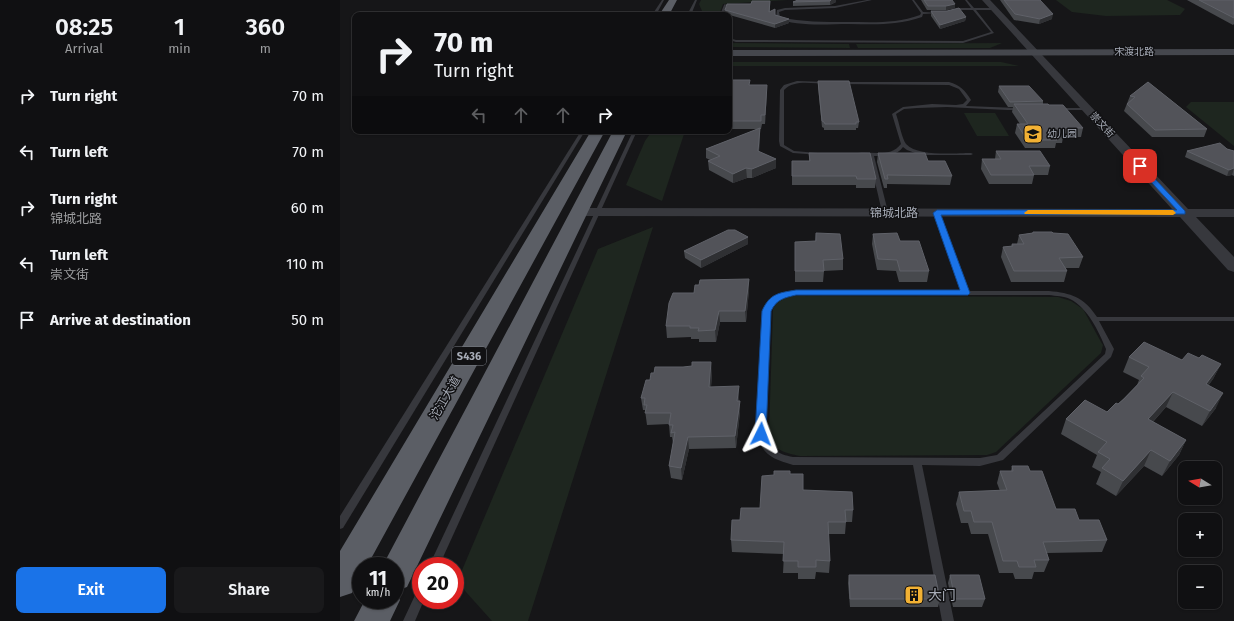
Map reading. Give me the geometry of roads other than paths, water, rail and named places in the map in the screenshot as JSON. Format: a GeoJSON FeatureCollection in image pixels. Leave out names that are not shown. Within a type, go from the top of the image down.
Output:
{"type":"FeatureCollection","features":[{"type":"Feature","properties":{"kind":"highway"},"geometry":{"type":"LineString","coordinates":[[666,12],[673,0]]}},
{"type":"Feature","properties":{"kind":"highway"},"geometry":{"type":"LineString","coordinates":[[680,12],[686,0]]}},
{"type":"Feature","properties":{"kind":"highway","name":"沱江大道"},"geometry":{"type":"LineString","coordinates":[[340,582],[596,134]]}},
{"type":"Feature","properties":{"kind":"highway","name":"S436"},"geometry":{"type":"LineString","coordinates":[[404,559],[588,212],[619,134]]}},
{"type":"Feature","properties":{"kind":"highway"},"geometry":{"type":"LineString","coordinates":[[372,621],[378,609]]}},
{"type":"Feature","properties":{"kind":"main road","name":"宋渡北路"},"geometry":{"type":"LineString","coordinates":[[1036,54],[1234,52]]}},
{"type":"Feature","properties":{"kind":"main road"},"geometry":{"type":"LineString","coordinates":[[732,53],[1036,54]]}},
{"type":"Feature","properties":{"kind":"main road","name":"宋渡北路"},"geometry":{"type":"LineString","coordinates":[[1036,54],[1234,57]]}},
{"type":"Feature","properties":{"kind":"main road"},"geometry":{"type":"LineString","coordinates":[[732,57],[1036,54]]}},
{"type":"Feature","properties":{"kind":"street","name":"崇文街"},"geometry":{"type":"LineString","coordinates":[[986,0],[1234,267]]}},
{"type":"Feature","properties":{"kind":"street","name":"锦城北路"},"geometry":{"type":"LineString","coordinates":[[588,212],[1234,213]]}},
{"type":"Feature","properties":{"kind":"lane"},"geometry":{"type":"LineString","coordinates":[[656,12],[663,0]]}},
{"type":"Feature","properties":{"kind":"lane"},"geometry":{"type":"LineString","coordinates":[[690,12],[696,0]]}},
{"type":"Feature","properties":{"kind":"lane"},"geometry":{"type":"LineString","coordinates":[[871,0],[835,7],[785,9],[778,11],[777,16],[778,18],[800,22],[893,23],[915,19],[922,14],[946,13],[956,10],[994,9]]}},
{"type":"Feature","properties":{"kind":"lane"},"geometry":{"type":"LineString","coordinates":[[913,0],[922,14]]}},
{"type":"Feature","properties":{"kind":"lane"},"geometry":{"type":"LineString","coordinates":[[732,40],[963,42],[992,32],[966,0]]}},
{"type":"Feature","properties":{"kind":"lane"},"geometry":{"type":"LineString","coordinates":[[723,12],[725,4]]}},
{"type":"Feature","properties":{"kind":"lane"},"geometry":{"type":"LineString","coordinates":[[852,42],[855,53]]}},
{"type":"Feature","properties":{"kind":"lane"},"geometry":{"type":"LineString","coordinates":[[821,154],[789,151],[782,146],[782,90],[785,86],[797,83],[829,82]]}},
{"type":"Feature","properties":{"kind":"lane"},"geometry":{"type":"LineString","coordinates":[[837,82],[943,83],[960,87],[973,104],[984,108]]}},
{"type":"Feature","properties":{"kind":"lane"},"geometry":{"type":"LineString","coordinates":[[953,107],[964,105],[969,100]]}},
{"type":"Feature","properties":{"kind":"lane"},"geometry":{"type":"LineString","coordinates":[[929,154],[913,150],[903,144],[894,116],[896,111],[908,108],[953,107],[984,108],[995,110],[1027,109]]}},
{"type":"Feature","properties":{"kind":"lane"},"geometry":{"type":"LineString","coordinates":[[1049,109],[1087,109]]}},
{"type":"Feature","properties":{"kind":"lane"},"geometry":{"type":"LineString","coordinates":[[340,525],[581,134]]}},
{"type":"Feature","properties":{"kind":"lane"},"geometry":{"type":"LineString","coordinates":[[438,557],[588,212],[633,134]]}},
{"type":"Feature","properties":{"kind":"lane"},"geometry":{"type":"LineString","coordinates":[[886,154],[898,150],[903,144]]}},
{"type":"Feature","properties":{"kind":"lane"},"geometry":{"type":"LineString","coordinates":[[857,154],[900,154]]}},
{"type":"Feature","properties":{"kind":"lane"},"geometry":{"type":"LineString","coordinates":[[872,154],[885,212]]}},
{"type":"Feature","properties":{"kind":"lane"},"geometry":{"type":"LineString","coordinates":[[907,154],[971,154]]}},
{"type":"Feature","properties":{"kind":"lane"},"geometry":{"type":"LineString","coordinates":[[937,213],[965,293]]}},
{"type":"Feature","properties":{"kind":"lane"},"geometry":{"type":"LineString","coordinates":[[791,293],[1049,293],[1064,295],[1084,304],[1094,319],[1110,349],[1108,355],[1000,458],[988,461],[793,462],[777,457],[764,446],[761,434],[767,311],[771,301],[780,296],[791,293]]}},
{"type":"Feature","properties":{"kind":"lane"},"geometry":{"type":"LineString","coordinates":[[1094,319],[1234,319]]}},
{"type":"Feature","properties":{"kind":"lane"},"geometry":{"type":"LineString","coordinates":[[917,462],[948,621]]}},
{"type":"Feature","properties":{"kind":"lane"},"geometry":{"type":"LineString","coordinates":[[409,621],[415,609]]}},
{"type":"Feature","properties":{"kind":"place","name":"幼儿园"},"geometry":{"type":"Point","coordinates":[1033,134]}},
{"type":"Feature","properties":{"kind":"place","name":"大门"},"geometry":{"type":"Point","coordinates":[914,595]}}]}
